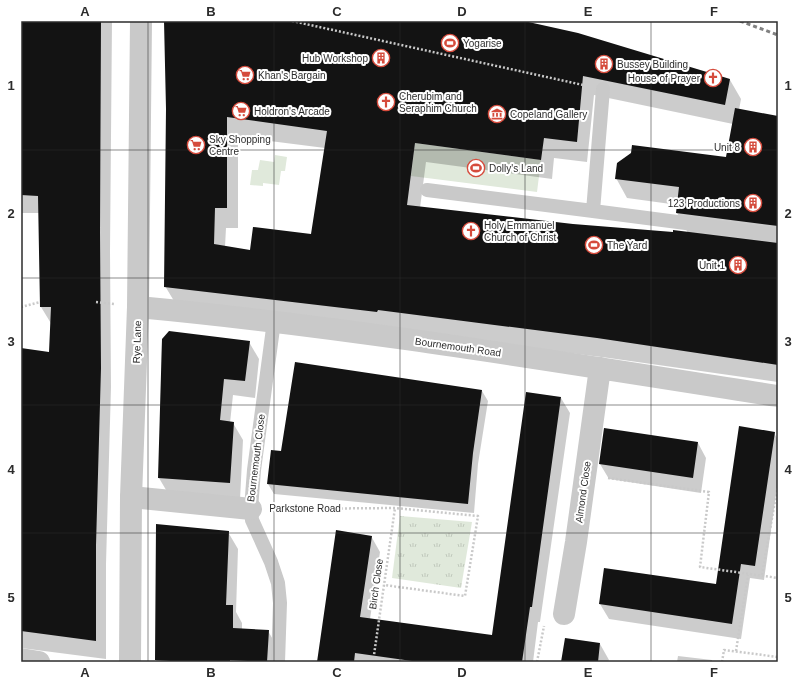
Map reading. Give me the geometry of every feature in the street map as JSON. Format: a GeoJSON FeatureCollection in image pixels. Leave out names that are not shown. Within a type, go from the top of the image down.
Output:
{"type":"FeatureCollection","features":[{"type":"Feature","properties":{"kind":"street","name":"Rye Lane"},"geometry":{"type":"LineString","coordinates":[[130,662],[132,498],[138,307],[141,21]]}},
{"type":"Feature","properties":{"kind":"street","name":"Bournemouth Road"},"geometry":{"type":"LineString","coordinates":[[138,307],[274,322],[600,368],[778,396]]}},
{"type":"Feature","properties":{"kind":"street","name":"Almond Close"},"geometry":{"type":"LineString","coordinates":[[564,614],[586,474],[600,368]]}},
{"type":"Feature","properties":{"kind":"street"},"geometry":{"type":"LineString","coordinates":[[132,498],[251,509]]}},
{"type":"Feature","properties":{"kind":"street"},"geometry":{"type":"LineString","coordinates":[[21,659],[39,662]]}},
{"type":"Feature","properties":{"kind":"lane"},"geometry":{"type":"LineString","coordinates":[[593,211],[603,89]]}},
{"type":"Feature","properties":{"kind":"lane"},"geometry":{"type":"LineString","coordinates":[[427,190],[778,235]]}},
{"type":"Feature","properties":{"kind":"lane","name":"Bournemouth Close"},"geometry":{"type":"LineString","coordinates":[[274,322],[254,470],[251,509],[252,520],[271,562],[278,583],[280,603],[278,662]]}},
{"type":"Feature","properties":{"kind":"path"},"geometry":{"type":"LineString","coordinates":[[292,21],[603,89]]}},
{"type":"Feature","properties":{"kind":"path"},"geometry":{"type":"LineString","coordinates":[[21,307],[40,302]]}},
{"type":"Feature","properties":{"kind":"path"},"geometry":{"type":"LineString","coordinates":[[586,474],[710,492],[700,567],[778,578]]}},
{"type":"Feature","properties":{"kind":"path"},"geometry":{"type":"LineString","coordinates":[[762,575],[778,484]]}},
{"type":"Feature","properties":{"kind":"path","name":"Parkstone Road"},"geometry":{"type":"LineString","coordinates":[[251,509],[396,508],[478,516],[465,596],[384,585]]}},
{"type":"Feature","properties":{"kind":"path","name":"Birch Close"},"geometry":{"type":"LineString","coordinates":[[373,662],[396,508]]}},
{"type":"Feature","properties":{"kind":"path"},"geometry":{"type":"LineString","coordinates":[[736,651],[748,575]]}},
{"type":"Feature","properties":{"kind":"path"},"geometry":{"type":"LineString","coordinates":[[722,662],[724,650],[778,656]]}},
{"type":"Feature","properties":{"kind":"green space","name":"Dolly's Land"},"geometry":{"type":"Polygon","coordinates":[[[415,143],[541,160],[537,192],[411,176],[415,143]]]}},
{"type":"Feature","properties":{"kind":"green space"},"geometry":{"type":"Polygon","coordinates":[[[275,155],[287,157],[285,171],[281,171],[279,185],[263,183],[263,186],[250,185],[252,170],[258,170],[260,160],[274,162],[275,155]]]}},
{"type":"Feature","properties":{"kind":"green space"},"geometry":{"type":"Polygon","coordinates":[[[400,516],[472,522],[461,588],[392,578],[400,516]]]}},
{"type":"Feature","properties":{"kind":"building"},"geometry":{"type":"Polygon","coordinates":[[[101,21],[101,368],[96,545],[96,641],[21,631],[21,348],[49,352],[51,307],[40,307],[38,196],[21,195],[21,22],[101,21]]]}},
{"type":"Feature","properties":{"kind":"building"},"geometry":{"type":"Polygon","coordinates":[[[164,21],[524,21],[578,33],[730,79],[725,105],[583,76],[577,142],[544,138],[541,160],[415,143],[407,205],[573,224],[673,232],[673,230],[778,243],[778,365],[597,338],[378,310],[377,312],[164,287],[166,109],[164,21]],[[227,117],[227,208],[215,208],[214,244],[250,250],[253,227],[311,234],[327,131],[227,117]]]}},
{"type":"Feature","properties":{"kind":"building"},"geometry":{"type":"Polygon","coordinates":[[[735,108],[778,116],[778,226],[676,213],[679,187],[615,179],[617,163],[631,153],[632,145],[726,157],[735,108]]]}},
{"type":"Feature","properties":{"kind":"building"},"geometry":{"type":"Polygon","coordinates":[[[169,331],[250,341],[245,381],[224,379],[220,420],[234,422],[230,483],[158,478],[162,339],[169,331]]]}},
{"type":"Feature","properties":{"kind":"building"},"geometry":{"type":"Polygon","coordinates":[[[295,362],[482,390],[473,453],[468,504],[267,484],[271,450],[281,451],[295,362]]]}},
{"type":"Feature","properties":{"kind":"building"},"geometry":{"type":"Polygon","coordinates":[[[526,392],[561,397],[532,607],[530,607],[522,662],[419,662],[355,653],[354,662],[317,662],[336,530],[372,536],[360,617],[492,635],[526,392]]]}},
{"type":"Feature","properties":{"kind":"building"},"geometry":{"type":"Polygon","coordinates":[[[739,426],[775,432],[755,566],[741,564],[732,624],[599,604],[604,568],[716,584],[739,426]]]}},
{"type":"Feature","properties":{"kind":"building"},"geometry":{"type":"Polygon","coordinates":[[[604,428],[698,442],[693,478],[599,464],[604,428]]]}},
{"type":"Feature","properties":{"kind":"building"},"geometry":{"type":"Polygon","coordinates":[[[156,524],[229,531],[226,605],[233,605],[233,628],[269,630],[267,662],[230,660],[230,662],[186,662],[155,660],[156,524]]]}},
{"type":"Feature","properties":{"kind":"building"},"geometry":{"type":"Polygon","coordinates":[[[565,638],[600,643],[598,662],[561,662],[565,638]]]}},
{"type":"Feature","properties":{"kind":"railway"},"geometry":{"type":"LineString","coordinates":[[740,21],[778,35]]}},
{"type":"Feature","properties":{"kind":"place","name":"Yogarise"},"geometry":{"type":"Point","coordinates":[450,43]}},
{"type":"Feature","properties":{"kind":"place","name":"Hub Workshop"},"geometry":{"type":"Point","coordinates":[381,58]}},
{"type":"Feature","properties":{"kind":"place","name":"Bussey Building"},"geometry":{"type":"Point","coordinates":[604,64]}},
{"type":"Feature","properties":{"kind":"place","name":"Khan's Bargain"},"geometry":{"type":"Point","coordinates":[245,75]}},
{"type":"Feature","properties":{"kind":"place","name":"House of Prayer"},"geometry":{"type":"Point","coordinates":[713,78]}},
{"type":"Feature","properties":{"kind":"place","name":"Cherubim and Seraphim Church"},"geometry":{"type":"Point","coordinates":[386,102]}},
{"type":"Feature","properties":{"kind":"place","name":"Holdron's Arcade"},"geometry":{"type":"Point","coordinates":[241,111]}},
{"type":"Feature","properties":{"kind":"place","name":"Copeland Gallery"},"geometry":{"type":"Point","coordinates":[497,114]}},
{"type":"Feature","properties":{"kind":"place","name":"Sky Shopping Centre"},"geometry":{"type":"Point","coordinates":[196,145]}},
{"type":"Feature","properties":{"kind":"place","name":"Unit 8"},"geometry":{"type":"Point","coordinates":[753,147]}},
{"type":"Feature","properties":{"kind":"place","name":"Dolly's Land"},"geometry":{"type":"Point","coordinates":[476,168]}},
{"type":"Feature","properties":{"kind":"place","name":"123 Productions"},"geometry":{"type":"Point","coordinates":[753,203]}},
{"type":"Feature","properties":{"kind":"place","name":"Holy Emmanuel Church of Christ"},"geometry":{"type":"Point","coordinates":[471,231]}},
{"type":"Feature","properties":{"kind":"place","name":"The Yard"},"geometry":{"type":"Point","coordinates":[594,245]}},
{"type":"Feature","properties":{"kind":"place","name":"Unit 1"},"geometry":{"type":"Point","coordinates":[738,265]}}]}
